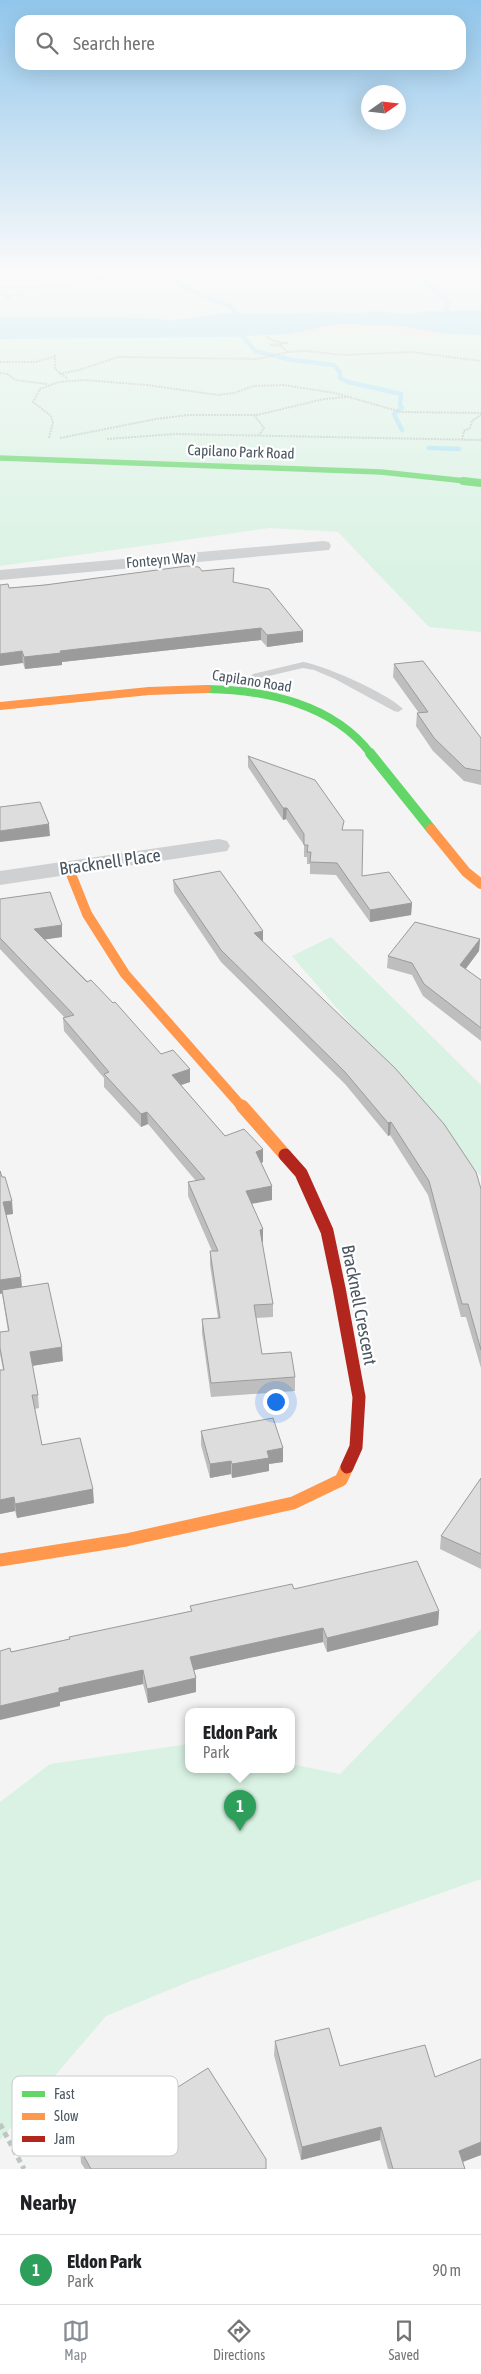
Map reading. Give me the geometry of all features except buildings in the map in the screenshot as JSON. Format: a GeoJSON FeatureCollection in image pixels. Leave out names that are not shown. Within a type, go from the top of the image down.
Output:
{"type":"FeatureCollection","features":[{"type":"Feature","properties":{"kind":"street","name":"Capilano Park Road"},"geometry":{"type":"LineString","coordinates":[[0,458],[380,472],[481,482]]}},
{"type":"Feature","properties":{"kind":"street","name":"Fonteyn Way"},"geometry":{"type":"LineString","coordinates":[[0,575],[323,546]]}},
{"type":"Feature","properties":{"kind":"street","name":"Capilano Road"},"geometry":{"type":"LineString","coordinates":[[0,706],[175,688],[216,688],[268,695],[295,702],[319,711],[337,721],[357,738],[466,872],[481,884]]}},
{"type":"Feature","properties":{"kind":"street","name":"Bracknell Place"},"geometry":{"type":"LineString","coordinates":[[0,878],[219,846]]}},
{"type":"Feature","properties":{"kind":"street","name":"Bracknell Crescent"},"geometry":{"type":"LineString","coordinates":[[0,1560],[126,1540],[293,1503],[341,1480],[356,1447],[359,1397],[337,1278],[327,1231],[301,1173],[125,974],[87,914],[70,869]]}},
{"type":"Feature","properties":{"kind":"lane"},"geometry":{"type":"LineString","coordinates":[[240,691],[257,676],[303,665],[316,667],[339,676],[398,709]]}},
{"type":"Feature","properties":{"kind":"path"},"geometry":{"type":"LineString","coordinates":[[8,374],[14,380],[48,384],[68,380],[99,381],[218,395],[234,393],[254,386],[282,385],[354,397],[400,412],[481,414]]}},
{"type":"Feature","properties":{"kind":"path"},"geometry":{"type":"LineString","coordinates":[[59,374],[68,380]]}},
{"type":"Feature","properties":{"kind":"path"},"geometry":{"type":"LineString","coordinates":[[48,384],[38,390],[33,396],[33,402],[53,418],[54,422],[48,441],[94,428],[162,418],[217,414],[254,415],[317,399],[354,397]]}},
{"type":"Feature","properties":{"kind":"path"},"geometry":{"type":"LineString","coordinates":[[462,440],[464,431],[470,428],[472,421],[481,414]]}},
{"type":"Feature","properties":{"kind":"path"},"geometry":{"type":"LineString","coordinates":[[254,415],[264,428],[258,435]]}},
{"type":"Feature","properties":{"kind":"path"},"geometry":{"type":"LineString","coordinates":[[99,440],[175,434],[481,440]]}},
{"type":"Feature","properties":{"kind":"path"},"geometry":{"type":"LineString","coordinates":[[0,2124],[12,2146]]}},
{"type":"Feature","properties":{"kind":"path"},"geometry":{"type":"LineString","coordinates":[[17,2156],[24,2169]]}},
{"type":"Feature","properties":{"kind":"green space"},"geometry":{"type":"Polygon","coordinates":[[[0,374],[481,374],[481,632],[429,627],[338,532],[270,528],[0,566],[0,374]]]}},
{"type":"Feature","properties":{"kind":"green space"},"geometry":{"type":"Polygon","coordinates":[[[331,937],[481,1085],[481,1176],[292,956],[331,937]]]}},
{"type":"Feature","properties":{"kind":"green space"},"geometry":{"type":"Polygon","coordinates":[[[481,1629],[481,1879],[193,1980],[106,2016],[55,2076],[12,2076],[12,2126],[0,2140],[0,1802],[50,1764],[185,1745],[185,1773],[295,1773],[295,1765],[340,1774],[481,1629]]]}},
{"type":"Feature","properties":{"kind":"waterway"},"geometry":{"type":"LineString","coordinates":[[340,374],[340,378],[348,382],[401,394],[400,405],[402,408],[394,414],[402,430]]}},
{"type":"Feature","properties":{"kind":"waterway"},"geometry":{"type":"LineString","coordinates":[[429,448],[459,449]]}},
{"type":"Feature","properties":{"kind":"traffic: fast"},"geometry":{"type":"LineString","coordinates":[[0,458],[381,472],[481,483]]}},
{"type":"Feature","properties":{"kind":"traffic: fast"},"geometry":{"type":"LineString","coordinates":[[207,689],[247,691],[286,700],[305,706],[340,725],[363,744],[431,829]]}},
{"type":"Feature","properties":{"kind":"traffic: slow"},"geometry":{"type":"LineString","coordinates":[[0,706],[149,691],[207,689]]}},
{"type":"Feature","properties":{"kind":"traffic: slow"},"geometry":{"type":"LineString","coordinates":[[431,829],[466,872],[481,884]]}},
{"type":"Feature","properties":{"kind":"traffic: slow"},"geometry":{"type":"LineString","coordinates":[[69,869],[87,914],[125,974],[285,1155]]}},
{"type":"Feature","properties":{"kind":"traffic: slow"},"geometry":{"type":"LineString","coordinates":[[0,1560],[126,1540],[293,1503],[341,1480],[347,1467]]}},
{"type":"Feature","properties":{"kind":"traffic: jam"},"geometry":{"type":"LineString","coordinates":[[285,1155],[301,1173],[327,1231],[339,1288],[359,1397],[356,1447],[347,1467]]}},
{"type":"Feature","properties":{"kind":"place","name":"Eldon Park"},"geometry":{"type":"Point","coordinates":[240,1831]}}]}
